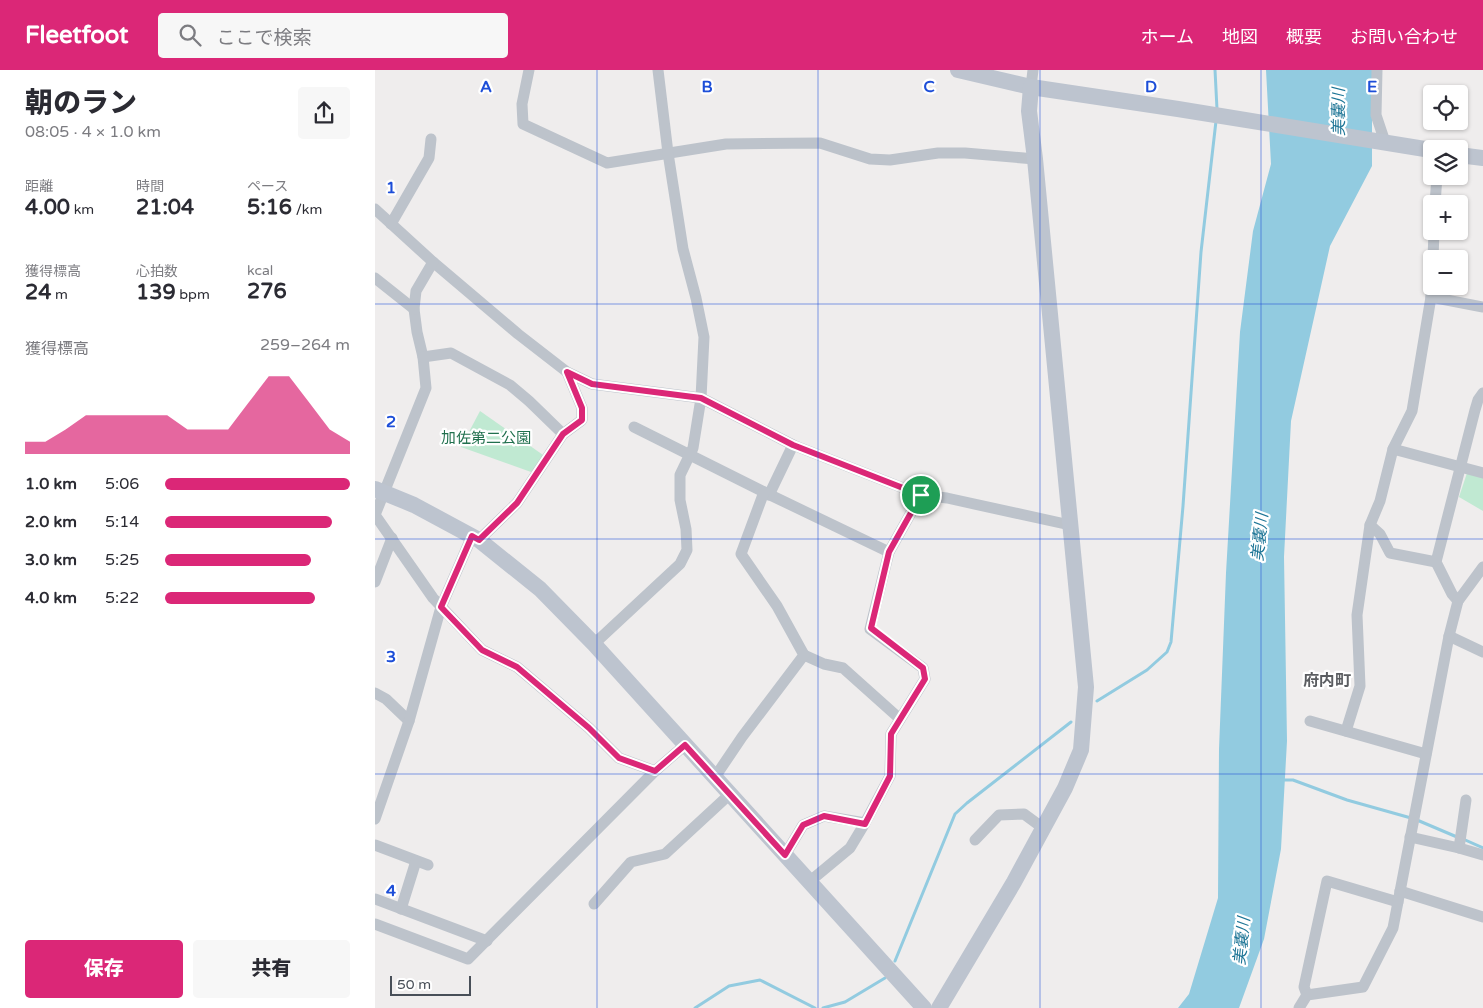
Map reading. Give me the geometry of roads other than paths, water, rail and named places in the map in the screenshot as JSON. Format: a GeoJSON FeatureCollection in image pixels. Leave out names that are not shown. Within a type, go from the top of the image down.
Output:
{"type":"FeatureCollection","features":[{"type":"Feature","properties":{"kind":"street"},"geometry":{"type":"LineString","coordinates":[[529,70],[522,104],[523,124],[607,164],[726,144],[820,142],[870,159],[890,160],[938,153],[965,153],[1035,159]]}},
{"type":"Feature","properties":{"kind":"street"},"geometry":{"type":"LineString","coordinates":[[594,644],[680,564],[687,550],[686,529],[680,500],[680,475],[693,448],[701,398],[704,337],[683,249],[668,153],[658,70]]}},
{"type":"Feature","properties":{"kind":"street"},"geometry":{"type":"LineString","coordinates":[[959,70],[1031,87],[1423,149]]}},
{"type":"Feature","properties":{"kind":"street"},"geometry":{"type":"LineString","coordinates":[[939,1008],[1014,882],[1065,788],[1081,750],[1086,687],[1029,111],[1033,70]]}},
{"type":"Feature","properties":{"kind":"street"},"geometry":{"type":"LineString","coordinates":[[1377,70],[1376,115],[1385,142]]}},
{"type":"Feature","properties":{"kind":"street"},"geometry":{"type":"LineString","coordinates":[[391,224],[429,158],[431,139]]}},
{"type":"Feature","properties":{"kind":"street"},"geometry":{"type":"LineString","coordinates":[[1468,156],[1483,158]]}},
{"type":"Feature","properties":{"kind":"street"},"geometry":{"type":"LineString","coordinates":[[375,209],[433,262],[518,334],[567,372],[592,384],[701,398],[793,445],[921,495],[947,498],[1070,526]]}},
{"type":"Feature","properties":{"kind":"street"},"geometry":{"type":"LineString","coordinates":[[433,262],[416,291],[414,309],[423,357],[426,388],[380,491],[375,514],[433,598],[482,650],[517,667],[589,728],[619,758],[655,771]]}},
{"type":"Feature","properties":{"kind":"street"},"geometry":{"type":"LineString","coordinates":[[375,278],[414,309]]}},
{"type":"Feature","properties":{"kind":"street"},"geometry":{"type":"LineString","coordinates":[[1346,731],[1360,686],[1357,615],[1370,525],[1380,501],[1393,449],[1412,411],[1431,295]]}},
{"type":"Feature","properties":{"kind":"street"},"geometry":{"type":"LineString","coordinates":[[1441,295],[1483,307]]}},
{"type":"Feature","properties":{"kind":"street"},"geometry":{"type":"LineString","coordinates":[[423,357],[451,353],[510,385],[563,434]]}},
{"type":"Feature","properties":{"kind":"street"},"geometry":{"type":"LineString","coordinates":[[375,818],[409,721],[441,607],[476,538],[517,503],[563,434],[582,420],[582,408],[567,372]]}},
{"type":"Feature","properties":{"kind":"street"},"geometry":{"type":"LineString","coordinates":[[1458,601],[1451,594],[1436,562],[1477,405],[1483,393]]}},
{"type":"Feature","properties":{"kind":"street"},"geometry":{"type":"LineString","coordinates":[[634,427],[766,494],[889,552]]}},
{"type":"Feature","properties":{"kind":"street"},"geometry":{"type":"LineString","coordinates":[[793,445],[766,494],[741,554],[777,606],[804,655],[824,664],[843,668],[900,719]]}},
{"type":"Feature","properties":{"kind":"street"},"geometry":{"type":"LineString","coordinates":[[1393,449],[1483,473]]}},
{"type":"Feature","properties":{"kind":"street"},"geometry":{"type":"LineString","coordinates":[[380,491],[414,504],[476,538],[540,589],[594,644],[924,1008]]}},
{"type":"Feature","properties":{"kind":"street"},"geometry":{"type":"LineString","coordinates":[[809,882],[850,848],[865,824],[890,776],[891,734],[925,679],[923,668],[871,628],[889,552],[921,495]]}},
{"type":"Feature","properties":{"kind":"street"},"geometry":{"type":"LineString","coordinates":[[1370,525],[1380,534],[1390,553],[1436,562]]}},
{"type":"Feature","properties":{"kind":"street"},"geometry":{"type":"LineString","coordinates":[[375,582],[392,538]]}},
{"type":"Feature","properties":{"kind":"street"},"geometry":{"type":"LineString","coordinates":[[1307,995],[1363,987],[1393,928],[1449,636],[1458,601],[1483,567]]}},
{"type":"Feature","properties":{"kind":"street"},"geometry":{"type":"LineString","coordinates":[[1449,636],[1483,652]]}},
{"type":"Feature","properties":{"kind":"street"},"geometry":{"type":"LineString","coordinates":[[715,777],[742,737],[804,655]]}},
{"type":"Feature","properties":{"kind":"street"},"geometry":{"type":"LineString","coordinates":[[375,693],[386,699],[409,721]]}},
{"type":"Feature","properties":{"kind":"street"},"geometry":{"type":"LineString","coordinates":[[1310,721],[1426,754]]}},
{"type":"Feature","properties":{"kind":"street"},"geometry":{"type":"LineString","coordinates":[[375,924],[468,959],[655,771],[685,745]]}},
{"type":"Feature","properties":{"kind":"street"},"geometry":{"type":"LineString","coordinates":[[594,904],[631,862],[665,854],[731,794]]}},
{"type":"Feature","properties":{"kind":"street"},"geometry":{"type":"LineString","coordinates":[[1459,848],[1466,800]]}},
{"type":"Feature","properties":{"kind":"street"},"geometry":{"type":"LineString","coordinates":[[975,840],[999,814],[1024,814],[1043,828]]}},
{"type":"Feature","properties":{"kind":"street"},"geometry":{"type":"LineString","coordinates":[[785,855],[803,825],[824,816],[865,824]]}},
{"type":"Feature","properties":{"kind":"street"},"geometry":{"type":"LineString","coordinates":[[1410,837],[1483,855]]}},
{"type":"Feature","properties":{"kind":"street"},"geometry":{"type":"LineString","coordinates":[[375,845],[428,865]]}},
{"type":"Feature","properties":{"kind":"street"},"geometry":{"type":"LineString","coordinates":[[401,909],[416,861]]}},
{"type":"Feature","properties":{"kind":"street"},"geometry":{"type":"LineString","coordinates":[[1307,995],[1304,988],[1327,881],[1483,917]]}},
{"type":"Feature","properties":{"kind":"street"},"geometry":{"type":"LineString","coordinates":[[375,899],[487,941]]}},
{"type":"Feature","properties":{"kind":"street"},"geometry":{"type":"LineString","coordinates":[[1299,1008],[1307,995]]}},
{"type":"Feature","properties":{"kind":"water","name":"美嚢川"},"geometry":{"type":"Polygon","coordinates":[[[1266,70],[1372,70],[1372,166],[1330,246],[1291,421],[1284,557],[1287,741],[1281,849],[1264,939],[1239,1008],[1178,1008],[1189,994],[1218,898],[1219,749],[1226,573],[1240,332],[1253,231],[1271,164],[1266,70]]]}},
{"type":"Feature","properties":{"kind":"waterway"},"geometry":{"type":"LineString","coordinates":[[1215,70],[1217,109]]}},
{"type":"Feature","properties":{"kind":"waterway"},"geometry":{"type":"LineString","coordinates":[[1097,701],[1147,670],[1167,652],[1171,642],[1183,506],[1201,252],[1216,121]]}},
{"type":"Feature","properties":{"kind":"waterway"},"geometry":{"type":"LineString","coordinates":[[895,961],[955,814],[1071,722]]}},
{"type":"Feature","properties":{"kind":"waterway"},"geometry":{"type":"LineString","coordinates":[[1281,780],[1293,780],[1347,800],[1411,818]]}},
{"type":"Feature","properties":{"kind":"waterway"},"geometry":{"type":"LineString","coordinates":[[1417,820],[1457,837]]}},
{"type":"Feature","properties":{"kind":"waterway"},"geometry":{"type":"LineString","coordinates":[[1463,839],[1483,848]]}},
{"type":"Feature","properties":{"kind":"waterway"},"geometry":{"type":"LineString","coordinates":[[823,1008],[845,1002],[885,978]]}},
{"type":"Feature","properties":{"kind":"waterway"},"geometry":{"type":"LineString","coordinates":[[695,1008],[729,986],[760,980],[815,1008]]}},
{"type":"Feature","properties":{"kind":"district","name":"府内町"},"geometry":{"type":"Point","coordinates":[1327,680]}},
{"type":"Feature","properties":{"kind":"park label","name":"加佐第二公園"},"geometry":{"type":"Point","coordinates":[486,438]}}]}
